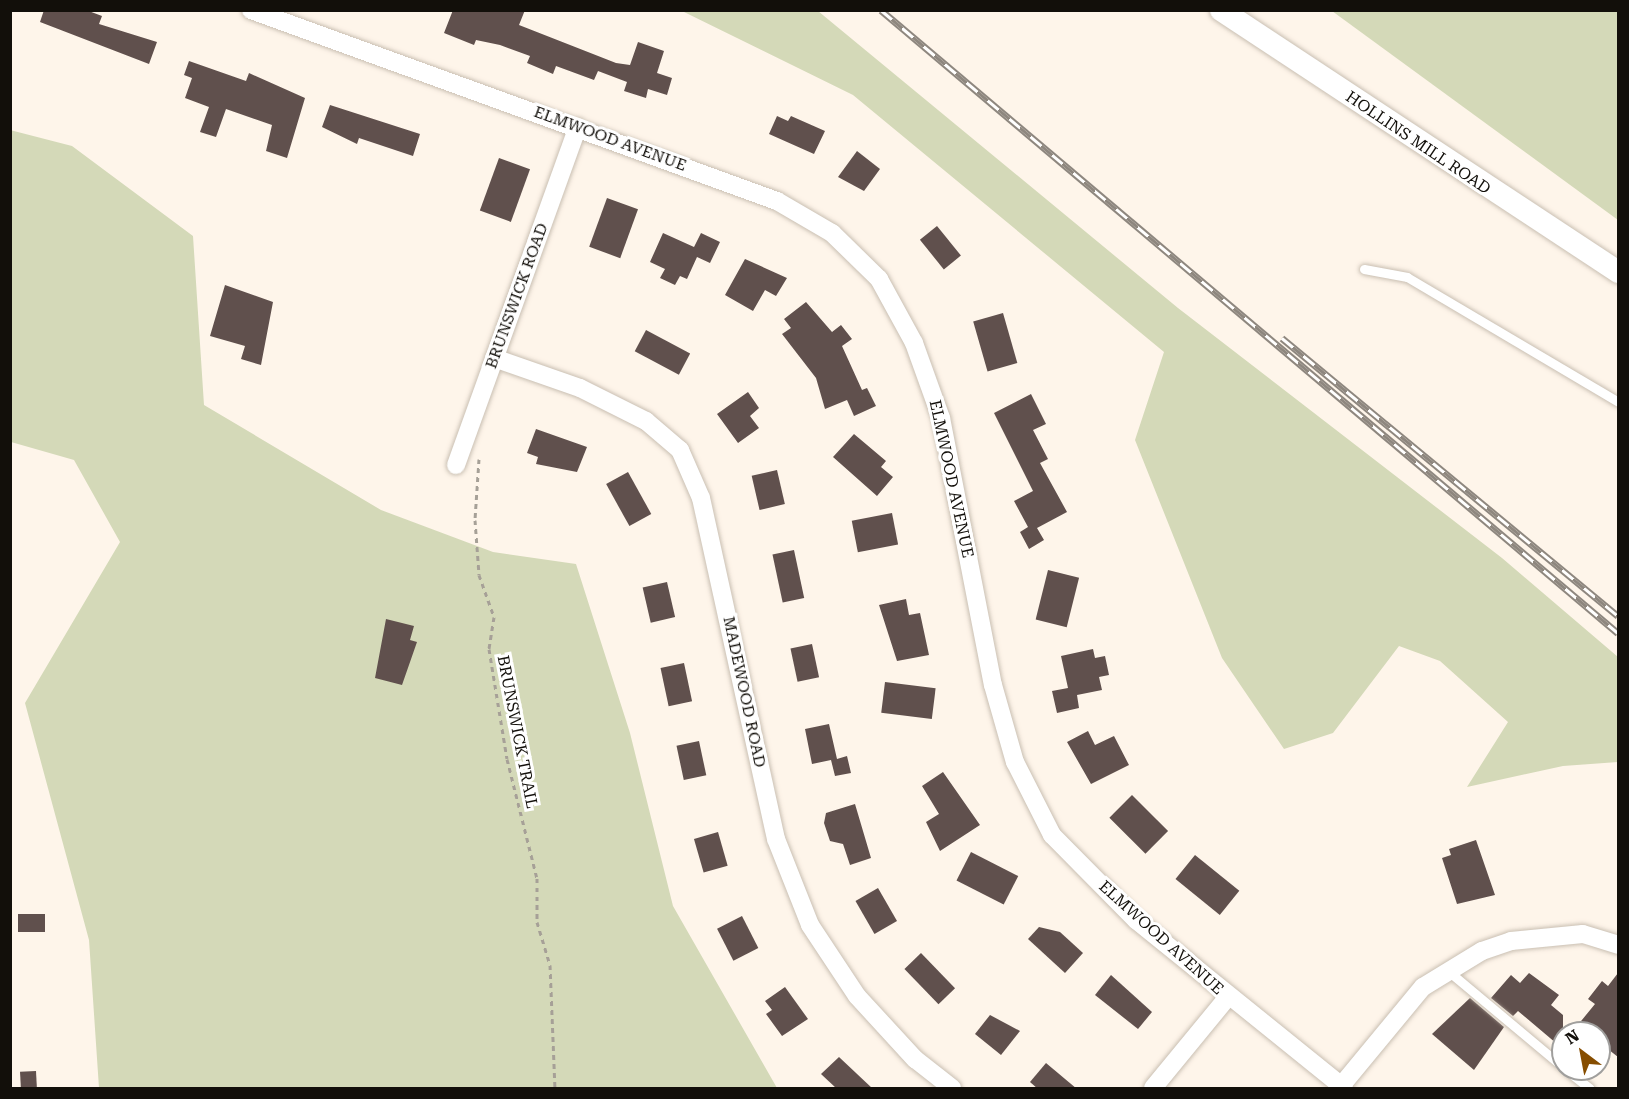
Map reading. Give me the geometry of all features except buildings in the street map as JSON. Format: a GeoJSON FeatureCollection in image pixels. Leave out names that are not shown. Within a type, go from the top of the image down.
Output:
{"type":"FeatureCollection","features":[{"type":"Feature","properties":{"kind":"street","name":"ELMWOOD AVENUE"},"geometry":{"type":"LineString","coordinates":[[251,10],[777,201],[832,233],[879,279],[914,343],[941,418],[993,686],[1016,762],[1052,835],[1136,920],[1227,998],[1342,1088]]}},
{"type":"Feature","properties":{"kind":"street","name":"HOLLINS MILL ROAD"},"geometry":{"type":"LineString","coordinates":[[1221,10],[1618,272]]}},
{"type":"Feature","properties":{"kind":"street","name":"BRUNSWICK ROAD"},"geometry":{"type":"LineString","coordinates":[[456,465],[578,127]]}},
{"type":"Feature","properties":{"kind":"street","name":"MADEWOOD ROAD"},"geometry":{"type":"LineString","coordinates":[[494,358],[580,388],[646,421],[680,450],[701,498],[776,839],[810,925],[857,996],[915,1059],[952,1089]]}},
{"type":"Feature","properties":{"kind":"street"},"geometry":{"type":"LineString","coordinates":[[1342,1088],[1423,987],[1448,970],[1511,941],[1583,934],[1618,945]]}},
{"type":"Feature","properties":{"kind":"street"},"geometry":{"type":"LineString","coordinates":[[1153,1089],[1227,998]]}},
{"type":"Feature","properties":{"kind":"lane"},"geometry":{"type":"LineString","coordinates":[[1364,269],[1407,277],[1618,402]]}},
{"type":"Feature","properties":{"kind":"lane"},"geometry":{"type":"LineString","coordinates":[[1448,970],[1551,1057]]}},
{"type":"Feature","properties":{"kind":"path","name":"BRUNSWICK TRAIL"},"geometry":{"type":"LineString","coordinates":[[479,453],[475,520],[480,575],[494,617],[489,649],[505,748],[537,878],[537,922],[550,965],[555,1089]]}},
{"type":"Feature","properties":{"kind":"green space"},"geometry":{"type":"Polygon","coordinates":[[[682,11],[818,11],[1178,308],[1502,558],[1618,657],[1618,762],[1563,766],[1467,787],[1508,722],[1440,661],[1399,646],[1333,733],[1284,749],[1222,658],[1135,440],[1164,352],[853,95],[682,11]]]}},
{"type":"Feature","properties":{"kind":"green space"},"geometry":{"type":"Polygon","coordinates":[[[1332,11],[1618,11],[1618,220],[1332,11]]]}},
{"type":"Feature","properties":{"kind":"green space"},"geometry":{"type":"Polygon","coordinates":[[[10,130],[72,146],[193,236],[204,405],[381,510],[493,552],[576,564],[630,733],[673,906],[777,1088],[99,1088],[89,940],[25,703],[120,542],[74,460],[11,442],[10,130]]]}},
{"type":"Feature","properties":{"kind":"railway"},"geometry":{"type":"LineString","coordinates":[[881,10],[1618,633]]}},
{"type":"Feature","properties":{"kind":"railway"},"geometry":{"type":"LineString","coordinates":[[1282,338],[1618,616]]}}]}
